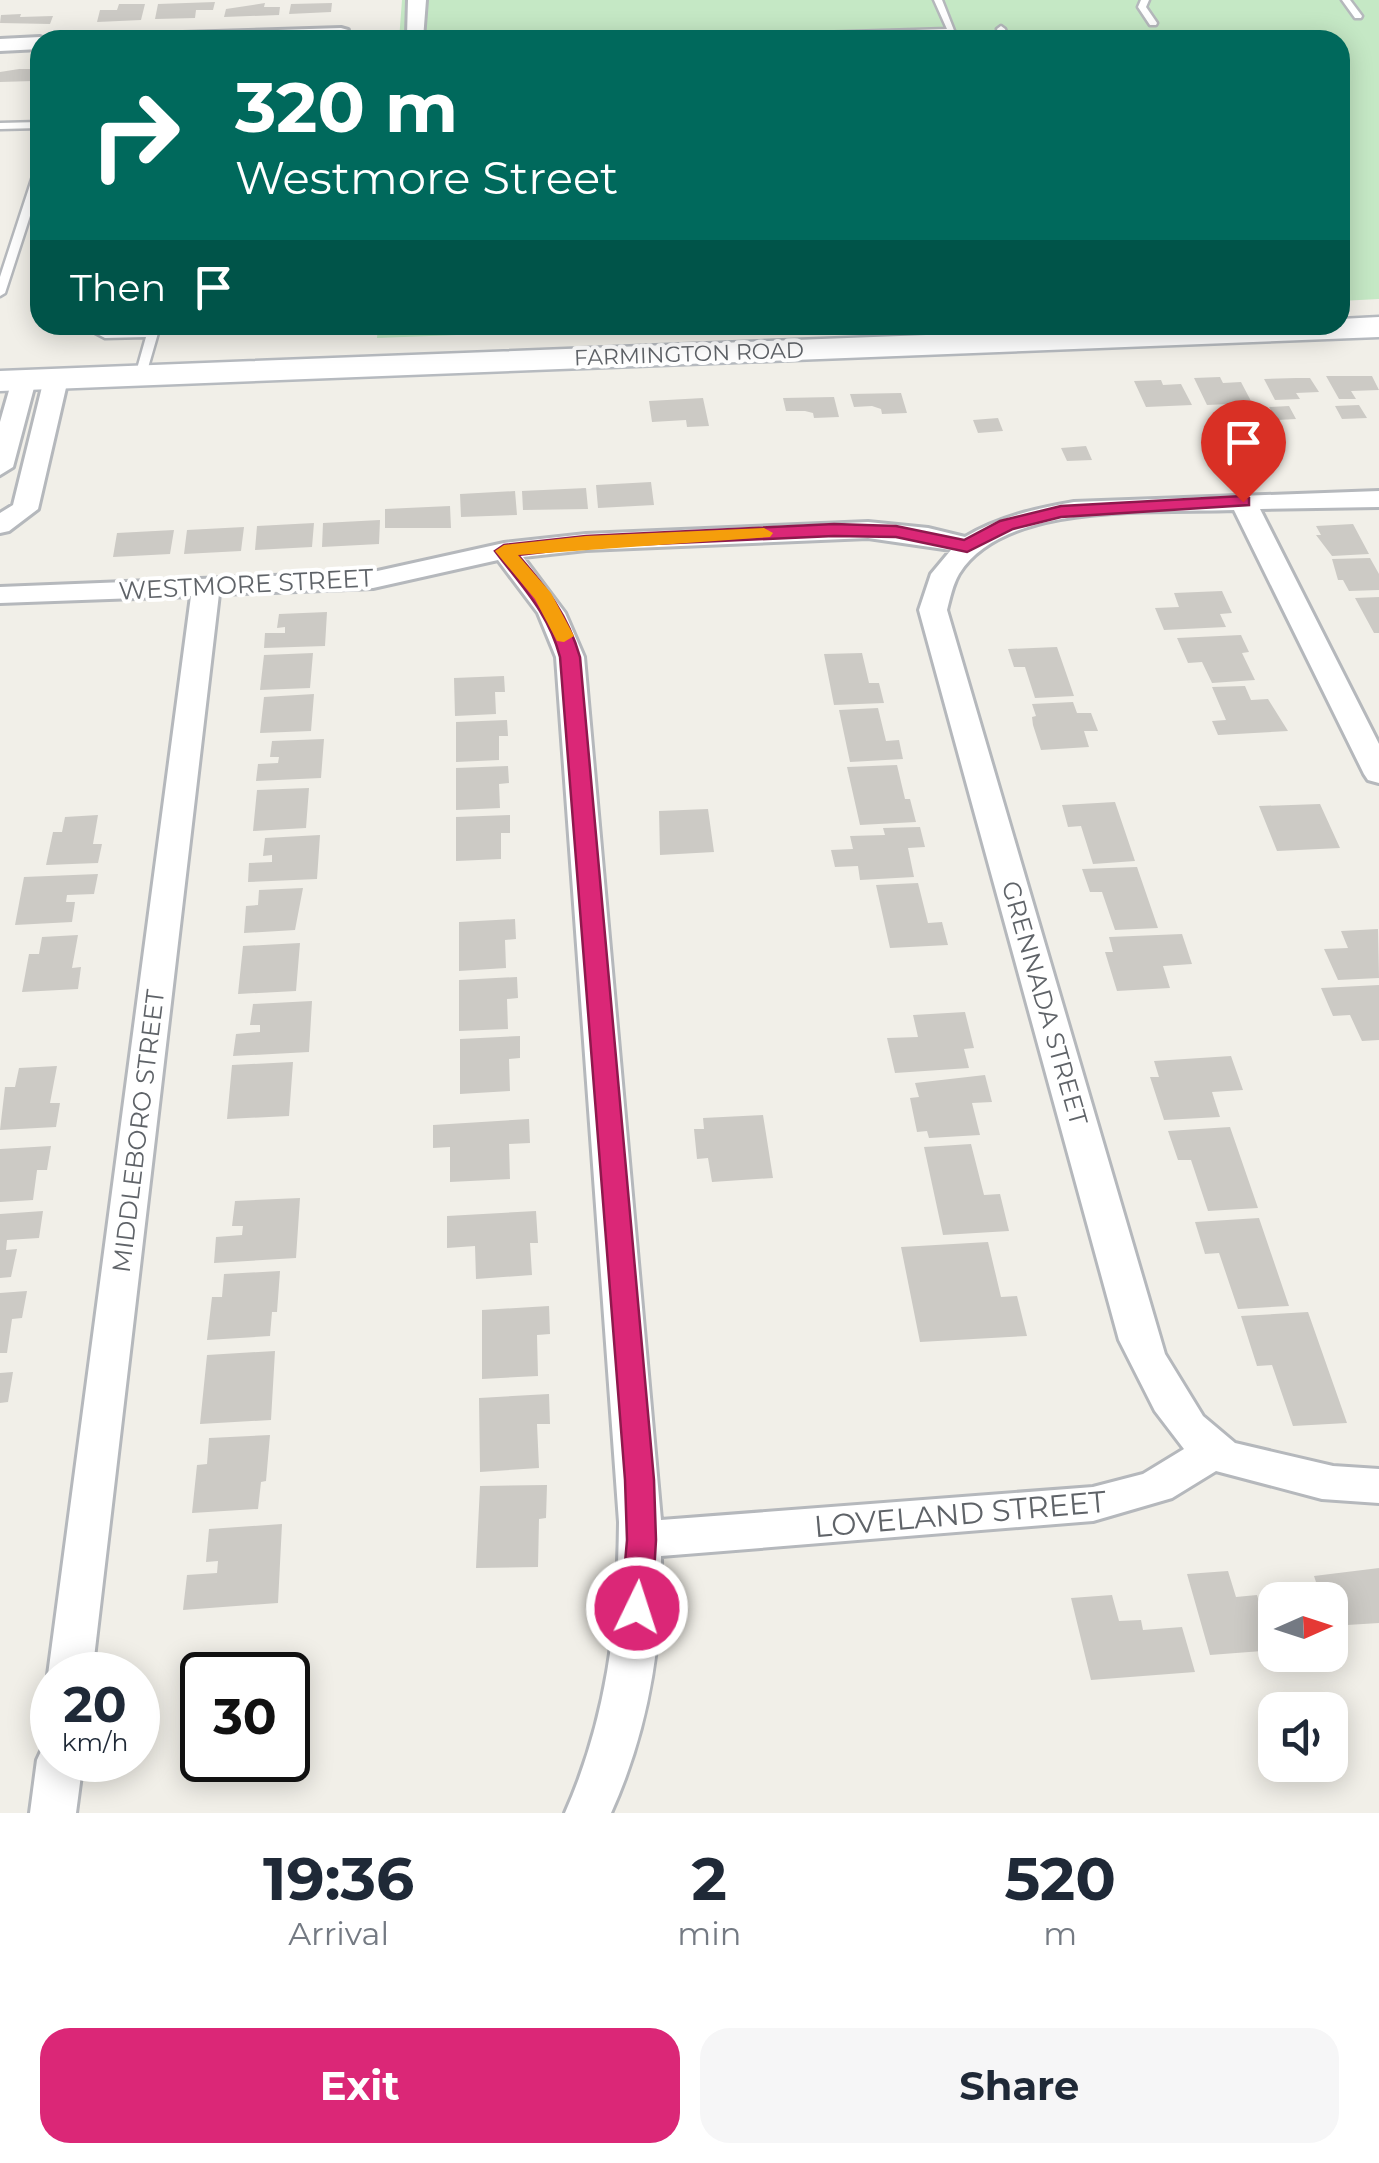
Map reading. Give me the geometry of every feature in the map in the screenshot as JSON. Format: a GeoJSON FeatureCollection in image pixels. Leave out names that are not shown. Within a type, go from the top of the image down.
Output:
{"type":"FeatureCollection","features":[{"type":"Feature","properties":{"kind":"main road","name":"FARMINGTON ROAD"},"geometry":{"type":"LineString","coordinates":[[1350,327],[1379,326]]}},
{"type":"Feature","properties":{"kind":"main road","name":"FARMINGTON ROAD"},"geometry":{"type":"LineString","coordinates":[[27,380],[1156,335]]}},
{"type":"Feature","properties":{"kind":"street"},"geometry":{"type":"LineString","coordinates":[[417,0],[419,30]]}},
{"type":"Feature","properties":{"kind":"street"},"geometry":{"type":"LineString","coordinates":[[0,44],[30,43]]}},
{"type":"Feature","properties":{"kind":"street"},"geometry":{"type":"LineString","coordinates":[[0,467],[27,380]]}},
{"type":"Feature","properties":{"kind":"street"},"geometry":{"type":"LineString","coordinates":[[0,525],[25,509],[27,380]]}},
{"type":"Feature","properties":{"kind":"street"},"geometry":{"type":"LineString","coordinates":[[967,546],[1007,525],[1061,511],[1379,499]]}},
{"type":"Feature","properties":{"kind":"street"},"geometry":{"type":"LineString","coordinates":[[1243,502],[1379,774]]}},
{"type":"Feature","properties":{"kind":"street","name":"WESTMORE STREET"},"geometry":{"type":"LineString","coordinates":[[0,595],[372,580],[504,551],[586,542],[834,530],[896,531],[967,546]]}},
{"type":"Feature","properties":{"kind":"street","name":"GRENNADA STREET"},"geometry":{"type":"LineString","coordinates":[[967,546],[951,561],[935,592],[932,610],[1139,1340],[1172,1404],[1212,1450]]}},
{"type":"Feature","properties":{"kind":"street"},"geometry":{"type":"LineString","coordinates":[[504,551],[544,597],[562,628],[570,657],[642,1540],[629,1677],[618,1734],[601,1788],[588,1813]]}},
{"type":"Feature","properties":{"kind":"street","name":"MIDDLEBORO STREET"},"geometry":{"type":"LineString","coordinates":[[73,1652],[206,587]]}},
{"type":"Feature","properties":{"kind":"street"},"geometry":{"type":"LineString","coordinates":[[1212,1450],[1239,1462],[1329,1487],[1379,1486]]}},
{"type":"Feature","properties":{"kind":"street","name":"LOVELAND STREET"},"geometry":{"type":"LineString","coordinates":[[642,1540],[1093,1504],[1161,1486],[1191,1470],[1212,1450]]}},
{"type":"Feature","properties":{"kind":"street"},"geometry":{"type":"LineString","coordinates":[[53,1813],[57,1782]]}},
{"type":"Feature","properties":{"kind":"lane"},"geometry":{"type":"LineString","coordinates":[[938,0],[952,30]]}},
{"type":"Feature","properties":{"kind":"lane"},"geometry":{"type":"LineString","coordinates":[[1145,0],[1142,7],[1152,23]]}},
{"type":"Feature","properties":{"kind":"lane"},"geometry":{"type":"LineString","coordinates":[[1346,0],[1358,16]]}},
{"type":"Feature","properties":{"kind":"lane"},"geometry":{"type":"LineString","coordinates":[[0,126],[30,125]]}},
{"type":"Feature","properties":{"kind":"lane"},"geometry":{"type":"LineString","coordinates":[[0,293],[30,200]]}},
{"type":"Feature","properties":{"kind":"lane"},"geometry":{"type":"LineString","coordinates":[[25,215],[30,215]]}},
{"type":"Feature","properties":{"kind":"lane"},"geometry":{"type":"LineString","coordinates":[[141,376],[152,335]]}},
{"type":"Feature","properties":{"kind":"green space"},"geometry":{"type":"Polygon","coordinates":[[[402,0],[1379,0],[1379,299],[1350,300],[1350,30],[400,30],[402,0]]]}},
{"type":"Feature","properties":{"kind":"green space"},"geometry":{"type":"Polygon","coordinates":[[[377,335],[456,335],[377,338],[377,335]]]}},
{"type":"Feature","properties":{"kind":"building"},"geometry":{"type":"Polygon","coordinates":[[[215,2],[213,10],[196,10],[195,18],[155,19],[158,4],[215,2]]]}},
{"type":"Feature","properties":{"kind":"building"},"geometry":{"type":"Polygon","coordinates":[[[265,3],[264,7],[280,7],[279,15],[224,17],[226,9],[265,3]]]}},
{"type":"Feature","properties":{"kind":"building"},"geometry":{"type":"Polygon","coordinates":[[[332,3],[331,12],[289,14],[291,4],[332,3]]]}},
{"type":"Feature","properties":{"kind":"building"},"geometry":{"type":"Polygon","coordinates":[[[119,4],[145,4],[141,20],[97,22],[100,10],[117,10],[119,4]]]}},
{"type":"Feature","properties":{"kind":"building"},"geometry":{"type":"Polygon","coordinates":[[[21,14],[20,17],[53,16],[50,24],[0,23],[1,15],[21,14]]]}},
{"type":"Feature","properties":{"kind":"building"},"geometry":{"type":"Polygon","coordinates":[[[30,69],[30,81],[0,82],[0,72],[30,69]]]}},
{"type":"Feature","properties":{"kind":"building"},"geometry":{"type":"Polygon","coordinates":[[[1326,376],[1372,376],[1379,390],[1351,391],[1356,399],[1339,399],[1326,376]]]}},
{"type":"Feature","properties":{"kind":"building"},"geometry":{"type":"Polygon","coordinates":[[[1220,377],[1223,383],[1241,382],[1252,403],[1207,405],[1194,378],[1220,377]]]}},
{"type":"Feature","properties":{"kind":"building"},"geometry":{"type":"Polygon","coordinates":[[[1310,378],[1319,392],[1296,393],[1300,399],[1275,400],[1264,379],[1310,378]]]}},
{"type":"Feature","properties":{"kind":"building"},"geometry":{"type":"Polygon","coordinates":[[[1161,380],[1163,385],[1181,384],[1192,405],[1146,407],[1134,381],[1161,380]]]}},
{"type":"Feature","properties":{"kind":"building"},"geometry":{"type":"Polygon","coordinates":[[[901,393],[907,413],[882,414],[881,409],[872,406],[854,407],[850,394],[901,393]]]}},
{"type":"Feature","properties":{"kind":"building"},"geometry":{"type":"Polygon","coordinates":[[[834,397],[839,417],[814,418],[813,413],[805,411],[786,411],[783,398],[834,397]]]}},
{"type":"Feature","properties":{"kind":"building"},"geometry":{"type":"Polygon","coordinates":[[[703,398],[709,426],[687,427],[686,420],[652,422],[649,401],[703,398]]]}},
{"type":"Feature","properties":{"kind":"building"},"geometry":{"type":"Polygon","coordinates":[[[1359,405],[1367,418],[1342,419],[1335,406],[1359,405]]]}},
{"type":"Feature","properties":{"kind":"building"},"geometry":{"type":"Polygon","coordinates":[[[1289,406],[1296,419],[1277,420],[1269,407],[1289,406]]]}},
{"type":"Feature","properties":{"kind":"building"},"geometry":{"type":"Polygon","coordinates":[[[998,418],[1003,431],[978,433],[973,420],[998,418]]]}},
{"type":"Feature","properties":{"kind":"building"},"geometry":{"type":"Polygon","coordinates":[[[1086,446],[1092,460],[1067,461],[1061,448],[1086,446]]]}},
{"type":"Feature","properties":{"kind":"building"},"geometry":{"type":"Polygon","coordinates":[[[651,482],[654,505],[598,508],[596,485],[651,482]]]}},
{"type":"Feature","properties":{"kind":"building"},"geometry":{"type":"Polygon","coordinates":[[[586,488],[588,509],[523,510],[522,491],[586,488]]]}},
{"type":"Feature","properties":{"kind":"building"},"geometry":{"type":"Polygon","coordinates":[[[515,491],[517,515],[461,517],[460,494],[515,491]]]}},
{"type":"Feature","properties":{"kind":"building"},"geometry":{"type":"Polygon","coordinates":[[[450,506],[451,528],[385,528],[385,509],[450,506]]]}},
{"type":"Feature","properties":{"kind":"building"},"geometry":{"type":"Polygon","coordinates":[[[380,520],[379,544],[322,547],[323,523],[380,520]]]}},
{"type":"Feature","properties":{"kind":"building"},"geometry":{"type":"Polygon","coordinates":[[[314,523],[312,547],[255,550],[257,526],[314,523]]]}},
{"type":"Feature","properties":{"kind":"building"},"geometry":{"type":"Polygon","coordinates":[[[1353,524],[1369,554],[1332,556],[1316,535],[1321,535],[1316,526],[1353,524]]]}},
{"type":"Feature","properties":{"kind":"building"},"geometry":{"type":"Polygon","coordinates":[[[244,527],[241,551],[184,554],[187,530],[244,527]]]}},
{"type":"Feature","properties":{"kind":"building"},"geometry":{"type":"Polygon","coordinates":[[[174,530],[170,554],[113,557],[117,533],[174,530]]]}},
{"type":"Feature","properties":{"kind":"building"},"geometry":{"type":"Polygon","coordinates":[[[1370,558],[1379,574],[1379,590],[1349,591],[1343,580],[1338,580],[1332,559],[1370,558]]]}},
{"type":"Feature","properties":{"kind":"building"},"geometry":{"type":"Polygon","coordinates":[[[1222,591],[1232,613],[1220,614],[1226,627],[1164,630],[1155,608],[1179,607],[1174,593],[1222,591]]]}},
{"type":"Feature","properties":{"kind":"building"},"geometry":{"type":"Polygon","coordinates":[[[1379,597],[1379,633],[1374,633],[1355,598],[1379,597]]]}},
{"type":"Feature","properties":{"kind":"building"},"geometry":{"type":"Polygon","coordinates":[[[327,612],[325,646],[264,648],[265,633],[285,633],[285,627],[277,628],[279,614],[327,612]]]}},
{"type":"Feature","properties":{"kind":"building"},"geometry":{"type":"Polygon","coordinates":[[[1241,635],[1249,652],[1242,653],[1255,680],[1212,683],[1202,662],[1188,663],[1177,638],[1241,635]]]}},
{"type":"Feature","properties":{"kind":"building"},"geometry":{"type":"Polygon","coordinates":[[[1057,647],[1074,696],[1035,698],[1025,667],[1014,667],[1008,649],[1057,647]]]}},
{"type":"Feature","properties":{"kind":"building"},"geometry":{"type":"Polygon","coordinates":[[[313,653],[310,688],[260,690],[264,655],[313,653]]]}},
{"type":"Feature","properties":{"kind":"building"},"geometry":{"type":"Polygon","coordinates":[[[862,653],[869,683],[879,683],[884,703],[834,705],[824,654],[862,653]]]}},
{"type":"Feature","properties":{"kind":"building"},"geometry":{"type":"Polygon","coordinates":[[[504,676],[505,692],[495,692],[496,714],[455,716],[454,678],[504,676]]]}},
{"type":"Feature","properties":{"kind":"building"},"geometry":{"type":"Polygon","coordinates":[[[1245,686],[1251,700],[1268,699],[1288,731],[1218,735],[1212,721],[1226,720],[1212,687],[1245,686]]]}},
{"type":"Feature","properties":{"kind":"building"},"geometry":{"type":"Polygon","coordinates":[[[314,694],[311,731],[260,733],[264,697],[314,694]]]}},
{"type":"Feature","properties":{"kind":"building"},"geometry":{"type":"Polygon","coordinates":[[[1073,702],[1077,713],[1091,713],[1098,731],[1084,731],[1089,747],[1041,750],[1033,725],[1032,717],[1036,716],[1032,704],[1073,702]]]}},
{"type":"Feature","properties":{"kind":"building"},"geometry":{"type":"Polygon","coordinates":[[[878,708],[886,741],[899,740],[903,759],[850,762],[839,710],[878,708]]]}},
{"type":"Feature","properties":{"kind":"building"},"geometry":{"type":"Polygon","coordinates":[[[507,720],[508,736],[499,736],[499,760],[456,762],[456,722],[507,720]]]}},
{"type":"Feature","properties":{"kind":"building"},"geometry":{"type":"Polygon","coordinates":[[[324,739],[321,778],[256,781],[258,764],[278,763],[279,757],[270,757],[272,741],[324,739]]]}},
{"type":"Feature","properties":{"kind":"building"},"geometry":{"type":"Polygon","coordinates":[[[897,765],[905,799],[910,799],[916,822],[860,825],[847,767],[897,765]]]}},
{"type":"Feature","properties":{"kind":"building"},"geometry":{"type":"Polygon","coordinates":[[[508,766],[509,783],[499,784],[500,808],[456,810],[456,768],[508,766]]]}},
{"type":"Feature","properties":{"kind":"building"},"geometry":{"type":"Polygon","coordinates":[[[309,788],[306,828],[253,831],[257,790],[309,788]]]}},
{"type":"Feature","properties":{"kind":"building"},"geometry":{"type":"Polygon","coordinates":[[[1115,802],[1135,861],[1093,864],[1081,826],[1068,827],[1062,805],[1115,802]]]}},
{"type":"Feature","properties":{"kind":"building"},"geometry":{"type":"Polygon","coordinates":[[[1320,804],[1340,848],[1277,851],[1259,806],[1320,804]]]}},
{"type":"Feature","properties":{"kind":"building"},"geometry":{"type":"Polygon","coordinates":[[[708,809],[714,852],[660,855],[659,811],[708,809]]]}},
{"type":"Feature","properties":{"kind":"building"},"geometry":{"type":"Polygon","coordinates":[[[98,815],[93,844],[102,844],[98,863],[46,865],[53,832],[62,832],[65,817],[98,815]]]}},
{"type":"Feature","properties":{"kind":"building"},"geometry":{"type":"Polygon","coordinates":[[[510,815],[510,833],[501,833],[501,859],[456,861],[456,817],[510,815]]]}},
{"type":"Feature","properties":{"kind":"building"},"geometry":{"type":"Polygon","coordinates":[[[920,827],[925,847],[908,848],[914,877],[860,880],[858,866],[835,867],[831,850],[853,849],[850,836],[885,835],[883,828],[920,827]]]}},
{"type":"Feature","properties":{"kind":"building"},"geometry":{"type":"Polygon","coordinates":[[[320,835],[317,879],[248,882],[249,863],[272,862],[272,855],[263,856],[265,838],[320,835]]]}},
{"type":"Feature","properties":{"kind":"building"},"geometry":{"type":"Polygon","coordinates":[[[1137,867],[1158,928],[1115,930],[1102,892],[1090,892],[1082,869],[1137,867]]]}},
{"type":"Feature","properties":{"kind":"building"},"geometry":{"type":"Polygon","coordinates":[[[98,874],[94,894],[67,895],[66,902],[75,902],[72,922],[15,925],[24,877],[98,874]]]}},
{"type":"Feature","properties":{"kind":"building"},"geometry":{"type":"Polygon","coordinates":[[[918,883],[928,923],[942,922],[948,945],[890,948],[876,885],[918,883]]]}},
{"type":"Feature","properties":{"kind":"building"},"geometry":{"type":"Polygon","coordinates":[[[303,888],[295,930],[244,933],[246,906],[258,905],[259,890],[303,888]]]}},
{"type":"Feature","properties":{"kind":"building"},"geometry":{"type":"Polygon","coordinates":[[[515,919],[516,939],[505,940],[506,968],[459,971],[459,922],[515,919]]]}},
{"type":"Feature","properties":{"kind":"building"},"geometry":{"type":"Polygon","coordinates":[[[1378,929],[1379,978],[1338,980],[1324,949],[1348,948],[1341,931],[1378,929]]]}},
{"type":"Feature","properties":{"kind":"building"},"geometry":{"type":"Polygon","coordinates":[[[1182,934],[1192,964],[1163,966],[1170,988],[1117,991],[1105,952],[1113,952],[1109,937],[1182,934]]]}},
{"type":"Feature","properties":{"kind":"building"},"geometry":{"type":"Polygon","coordinates":[[[78,935],[72,968],[81,967],[78,989],[22,992],[29,954],[39,954],[42,937],[78,935]]]}},
{"type":"Feature","properties":{"kind":"building"},"geometry":{"type":"Polygon","coordinates":[[[300,943],[296,991],[238,994],[243,946],[300,943]]]}},
{"type":"Feature","properties":{"kind":"building"},"geometry":{"type":"Polygon","coordinates":[[[517,977],[518,998],[507,999],[508,1029],[459,1031],[459,980],[517,977]]]}},
{"type":"Feature","properties":{"kind":"building"},"geometry":{"type":"Polygon","coordinates":[[[1379,985],[1379,1040],[1362,1041],[1350,1015],[1333,1016],[1321,988],[1379,985]]]}},
{"type":"Feature","properties":{"kind":"building"},"geometry":{"type":"Polygon","coordinates":[[[312,1001],[309,1052],[233,1056],[236,1034],[260,1032],[260,1025],[250,1025],[253,1004],[312,1001]]]}},
{"type":"Feature","properties":{"kind":"building"},"geometry":{"type":"Polygon","coordinates":[[[965,1012],[974,1048],[964,1049],[969,1068],[895,1073],[887,1038],[918,1037],[913,1015],[965,1012]]]}},
{"type":"Feature","properties":{"kind":"building"},"geometry":{"type":"Polygon","coordinates":[[[520,1036],[520,1058],[509,1059],[510,1091],[460,1094],[460,1039],[520,1036]]]}},
{"type":"Feature","properties":{"kind":"building"},"geometry":{"type":"Polygon","coordinates":[[[1231,1056],[1243,1090],[1212,1092],[1220,1117],[1164,1120],[1150,1077],[1159,1077],[1154,1061],[1231,1056]]]}},
{"type":"Feature","properties":{"kind":"building"},"geometry":{"type":"Polygon","coordinates":[[[293,1062],[289,1116],[227,1119],[232,1065],[293,1062]]]}},
{"type":"Feature","properties":{"kind":"building"},"geometry":{"type":"Polygon","coordinates":[[[57,1066],[50,1103],[60,1103],[56,1127],[0,1130],[5,1087],[15,1087],[19,1068],[57,1066]]]}},
{"type":"Feature","properties":{"kind":"building"},"geometry":{"type":"Polygon","coordinates":[[[985,1075],[992,1102],[972,1103],[980,1135],[929,1138],[927,1131],[917,1132],[910,1098],[919,1097],[915,1083],[985,1075]]]}},
{"type":"Feature","properties":{"kind":"building"},"geometry":{"type":"Polygon","coordinates":[[[763,1115],[773,1178],[712,1182],[708,1158],[697,1159],[694,1129],[704,1129],[703,1118],[763,1115]]]}},
{"type":"Feature","properties":{"kind":"building"},"geometry":{"type":"Polygon","coordinates":[[[529,1119],[530,1143],[509,1144],[510,1179],[450,1182],[450,1147],[433,1148],[433,1125],[529,1119]]]}},
{"type":"Feature","properties":{"kind":"building"},"geometry":{"type":"Polygon","coordinates":[[[1230,1127],[1258,1208],[1208,1211],[1191,1160],[1178,1160],[1168,1131],[1230,1127]]]}},
{"type":"Feature","properties":{"kind":"building"},"geometry":{"type":"Polygon","coordinates":[[[971,1144],[984,1195],[1000,1194],[1009,1231],[943,1235],[924,1147],[971,1144]]]}},
{"type":"Feature","properties":{"kind":"building"},"geometry":{"type":"Polygon","coordinates":[[[51,1146],[47,1170],[37,1170],[33,1200],[0,1202],[0,1149],[51,1146]]]}},
{"type":"Feature","properties":{"kind":"building"},"geometry":{"type":"Polygon","coordinates":[[[300,1198],[296,1258],[214,1263],[216,1237],[242,1235],[243,1226],[232,1226],[235,1201],[300,1198]]]}},
{"type":"Feature","properties":{"kind":"building"},"geometry":{"type":"Polygon","coordinates":[[[43,1211],[39,1238],[7,1240],[6,1250],[17,1249],[11,1277],[0,1278],[0,1214],[43,1211]]]}},
{"type":"Feature","properties":{"kind":"building"},"geometry":{"type":"Polygon","coordinates":[[[536,1211],[538,1243],[530,1243],[532,1275],[476,1279],[475,1246],[447,1248],[447,1216],[536,1211]]]}},
{"type":"Feature","properties":{"kind":"building"},"geometry":{"type":"Polygon","coordinates":[[[1259,1218],[1289,1306],[1238,1309],[1219,1253],[1205,1254],[1195,1222],[1259,1218]]]}},
{"type":"Feature","properties":{"kind":"building"},"geometry":{"type":"Polygon","coordinates":[[[988,1242],[1001,1297],[1017,1296],[1027,1336],[920,1342],[901,1247],[988,1242]]]}},
{"type":"Feature","properties":{"kind":"building"},"geometry":{"type":"Polygon","coordinates":[[[280,1271],[277,1312],[272,1312],[270,1336],[207,1340],[212,1297],[222,1297],[224,1274],[280,1271]]]}},
{"type":"Feature","properties":{"kind":"building"},"geometry":{"type":"Polygon","coordinates":[[[27,1291],[22,1318],[12,1319],[7,1353],[0,1353],[0,1293],[27,1291]]]}},
{"type":"Feature","properties":{"kind":"building"},"geometry":{"type":"Polygon","coordinates":[[[549,1306],[550,1334],[537,1335],[538,1376],[482,1379],[482,1310],[549,1306]]]}},
{"type":"Feature","properties":{"kind":"building"},"geometry":{"type":"Polygon","coordinates":[[[1308,1312],[1347,1423],[1293,1426],[1272,1365],[1257,1366],[1241,1316],[1308,1312]]]}},
{"type":"Feature","properties":{"kind":"building"},"geometry":{"type":"Polygon","coordinates":[[[275,1351],[271,1420],[200,1424],[207,1355],[275,1351]]]}},
{"type":"Feature","properties":{"kind":"building"},"geometry":{"type":"Polygon","coordinates":[[[13,1372],[8,1402],[0,1403],[0,1373],[13,1372]]]}},
{"type":"Feature","properties":{"kind":"building"},"geometry":{"type":"Polygon","coordinates":[[[549,1394],[550,1424],[537,1424],[539,1468],[480,1472],[479,1398],[549,1394]]]}},
{"type":"Feature","properties":{"kind":"building"},"geometry":{"type":"Polygon","coordinates":[[[270,1435],[266,1481],[261,1482],[258,1509],[192,1513],[197,1465],[207,1464],[209,1438],[270,1435]]]}},
{"type":"Feature","properties":{"kind":"building"},"geometry":{"type":"Polygon","coordinates":[[[547,1485],[546,1518],[539,1519],[538,1567],[476,1568],[480,1486],[547,1485]]]}},
{"type":"Feature","properties":{"kind":"building"},"geometry":{"type":"Polygon","coordinates":[[[282,1524],[278,1603],[183,1610],[187,1575],[217,1573],[218,1561],[206,1562],[209,1529],[282,1524]]]}},
{"type":"Feature","properties":{"kind":"building"},"geometry":{"type":"Polygon","coordinates":[[[1379,1568],[1379,1623],[1348,1625],[1348,1582],[1316,1582],[1314,1576],[1379,1568]]]}},
{"type":"Feature","properties":{"kind":"building"},"geometry":{"type":"Polygon","coordinates":[[[1228,1571],[1236,1597],[1257,1595],[1258,1651],[1210,1655],[1187,1574],[1228,1571]]]}},
{"type":"Feature","properties":{"kind":"building"},"geometry":{"type":"Polygon","coordinates":[[[1112,1595],[1119,1621],[1141,1620],[1143,1630],[1182,1627],[1195,1672],[1091,1680],[1071,1598],[1112,1595]]]}},
{"type":"Feature","properties":{"kind":"slow traffic"},"geometry":{"type":"LineString","coordinates":[[564,636],[544,597],[504,551],[586,542],[764,533]]}},
{"type":"Feature","properties":{"kind":"route"},"geometry":{"type":"LineString","coordinates":[[637,1608],[642,1540],[640,1480],[570,657],[562,628],[544,597],[504,551],[586,542],[834,530],[896,531],[967,546],[1007,525],[1061,511],[1243,502]]}}]}
